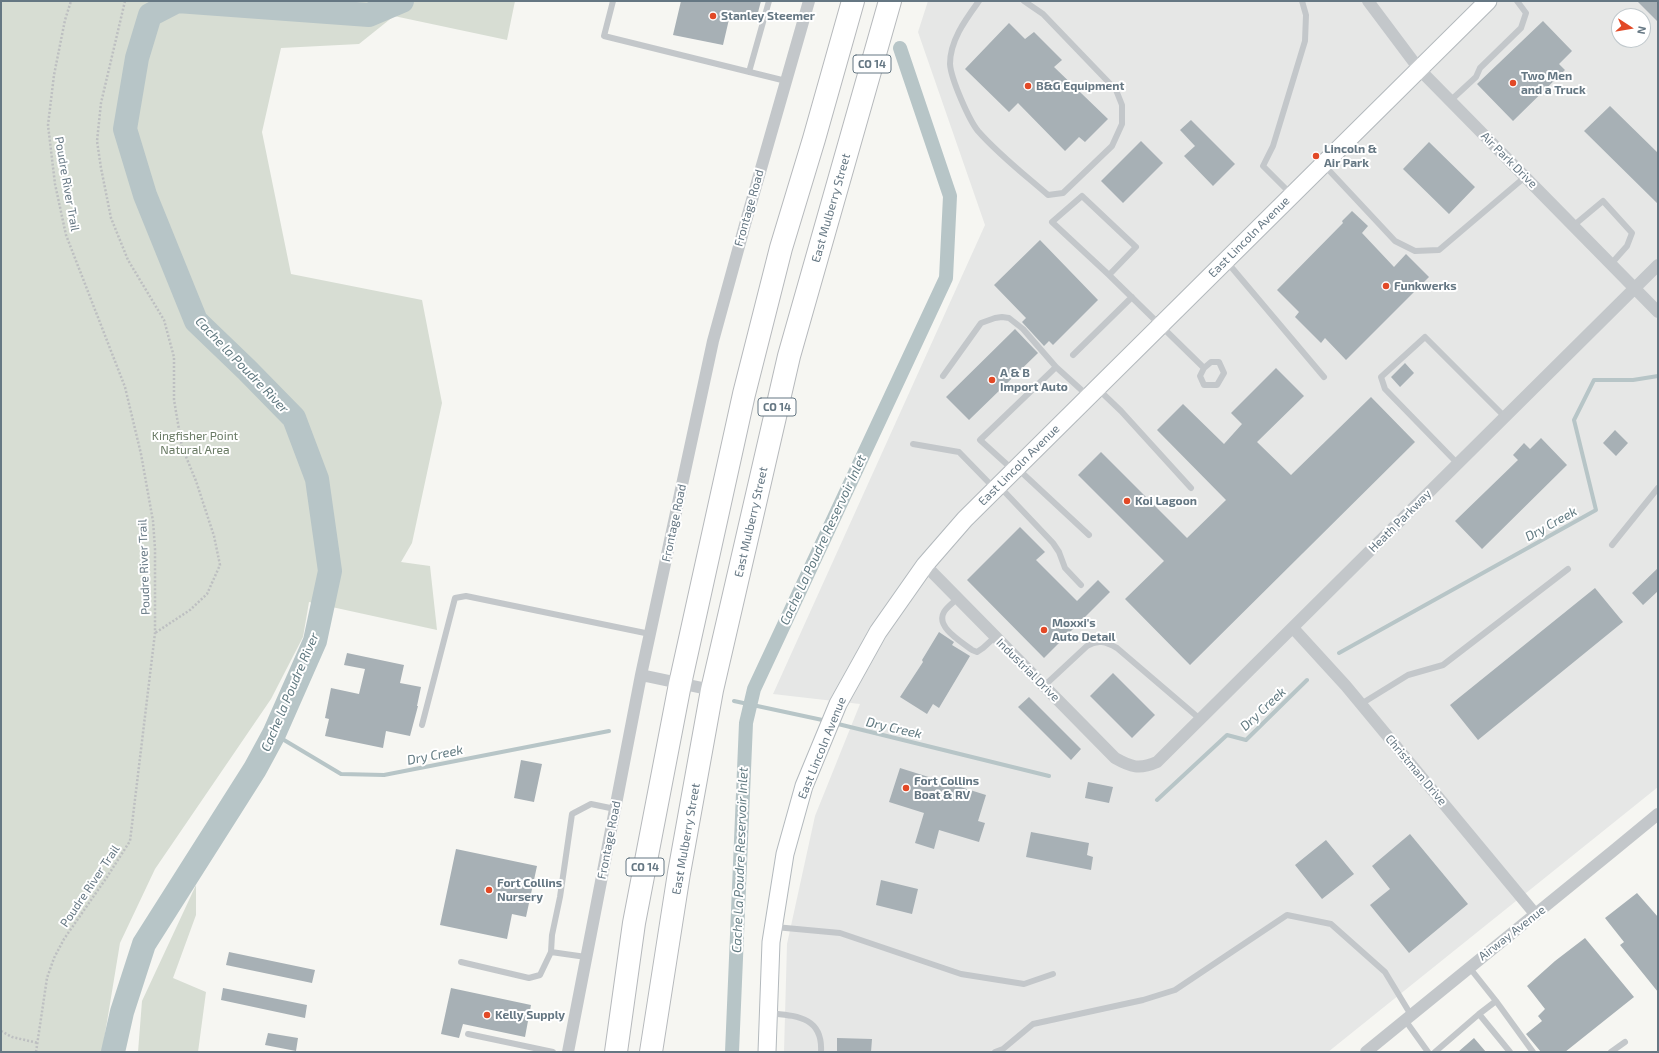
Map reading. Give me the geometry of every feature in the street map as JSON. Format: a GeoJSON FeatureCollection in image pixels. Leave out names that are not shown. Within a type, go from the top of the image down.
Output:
{"type":"FeatureCollection","features":[{"type":"Feature","properties":{"kind":"highway","name":"CO 14"},"geometry":{"type":"LineString","coordinates":[[616,1052],[634,923],[680,684],[744,394],[781,248],[853,1]]}},
{"type":"Feature","properties":{"kind":"highway"},"geometry":{"type":"LineString","coordinates":[[814,139],[864,1]]}},
{"type":"Feature","properties":{"kind":"highway","name":"East Mulberry Street"},"geometry":{"type":"LineString","coordinates":[[651,1052],[679,873],[712,690],[789,356],[890,1]]}},
{"type":"Feature","properties":{"kind":"street","name":"Frontage Road"},"geometry":{"type":"LineString","coordinates":[[568,1052],[641,675],[713,341],[809,1]]}},
{"type":"Feature","properties":{"kind":"street","name":"East Lincoln Avenue"},"geometry":{"type":"LineString","coordinates":[[767,1052],[771,942],[785,854],[804,786],[834,712],[878,632],[925,565],[965,519],[1488,1]]}},
{"type":"Feature","properties":{"kind":"street","name":"Air Park Drive"},"geometry":{"type":"LineString","coordinates":[[1370,2],[1419,69],[1658,312]]}},
{"type":"Feature","properties":{"kind":"street","name":"Heath Parkway"},"geometry":{"type":"LineString","coordinates":[[1136,767],[1146,766],[1157,762],[1658,265]]}},
{"type":"Feature","properties":{"kind":"street","name":"Industrial Drive"},"geometry":{"type":"LineString","coordinates":[[925,565],[1115,758],[1128,765],[1136,767]]}},
{"type":"Feature","properties":{"kind":"street","name":"Christman Drive"},"geometry":{"type":"LineString","coordinates":[[1293,628],[1361,704],[1536,915]]}},
{"type":"Feature","properties":{"kind":"street"},"geometry":{"type":"LineString","coordinates":[[641,675],[712,690]]}},
{"type":"Feature","properties":{"kind":"street","name":"Airway Avenue"},"geometry":{"type":"LineString","coordinates":[[1366,1052],[1469,967],[1536,915],[1658,814]]}},
{"type":"Feature","properties":{"kind":"lane"},"geometry":{"type":"LineString","coordinates":[[613,1],[604,36],[786,81]]}},
{"type":"Feature","properties":{"kind":"lane"},"geometry":{"type":"LineString","coordinates":[[749,72],[770,1]]}},
{"type":"Feature","properties":{"kind":"lane"},"geometry":{"type":"LineString","coordinates":[[979,1],[962,25],[953,48],[950,64],[955,87],[977,130],[1048,195],[1063,193],[1112,146],[1122,124],[1122,105],[1116,90],[1043,14],[1024,1]]}},
{"type":"Feature","properties":{"kind":"lane"},"geometry":{"type":"LineString","coordinates":[[1292,195],[1263,166],[1273,146],[1305,41],[1306,15],[1302,1]]}},
{"type":"Feature","properties":{"kind":"lane"},"geometry":{"type":"LineString","coordinates":[[1450,101],[1476,77],[1480,68],[1521,28],[1526,13],[1517,1]]}},
{"type":"Feature","properties":{"kind":"lane"},"geometry":{"type":"LineString","coordinates":[[1323,164],[1395,241],[1415,251],[1439,250],[1525,177]]}},
{"type":"Feature","properties":{"kind":"lane"},"geometry":{"type":"LineString","coordinates":[[1109,276],[1136,247],[1082,196],[1052,222],[1109,276],[1132,297],[1204,368]]}},
{"type":"Feature","properties":{"kind":"lane"},"geometry":{"type":"LineString","coordinates":[[1573,226],[1603,201],[1632,233],[1627,246],[1610,264]]}},
{"type":"Feature","properties":{"kind":"lane"},"geometry":{"type":"LineString","coordinates":[[1225,261],[1324,377]]}},
{"type":"Feature","properties":{"kind":"lane"},"geometry":{"type":"LineString","coordinates":[[1073,355],[1132,297]]}},
{"type":"Feature","properties":{"kind":"lane"},"geometry":{"type":"LineString","coordinates":[[943,376],[981,323],[995,318],[1009,318],[1023,330],[1056,367],[1121,411],[1191,488]]}},
{"type":"Feature","properties":{"kind":"lane"},"geometry":{"type":"LineString","coordinates":[[1458,464],[1385,390],[1381,377],[1425,337],[1505,417]]}},
{"type":"Feature","properties":{"kind":"lane"},"geometry":{"type":"LineString","coordinates":[[1056,367],[980,440],[1015,469],[1089,536]]}},
{"type":"Feature","properties":{"kind":"lane"},"geometry":{"type":"LineString","coordinates":[[913,444],[959,452],[1053,543],[1065,568],[1081,585]]}},
{"type":"Feature","properties":{"kind":"lane"},"geometry":{"type":"LineString","coordinates":[[1612,545],[1658,488]]}},
{"type":"Feature","properties":{"kind":"lane"},"geometry":{"type":"LineString","coordinates":[[1361,704],[1408,675],[1443,665],[1568,569]]}},
{"type":"Feature","properties":{"kind":"lane"},"geometry":{"type":"LineString","coordinates":[[422,725],[455,598],[466,596],[650,634]]}},
{"type":"Feature","properties":{"kind":"lane"},"geometry":{"type":"LineString","coordinates":[[958,598],[944,613],[942,623],[945,628],[972,650],[977,652],[995,637]]}},
{"type":"Feature","properties":{"kind":"lane"},"geometry":{"type":"LineString","coordinates":[[1044,686],[1087,646],[1100,641],[1107,642],[1117,648],[1200,719]]}},
{"type":"Feature","properties":{"kind":"lane"},"geometry":{"type":"LineString","coordinates":[[461,962],[529,978],[540,975],[551,952],[552,935],[560,897],[572,814],[591,804],[615,809]]}},
{"type":"Feature","properties":{"kind":"lane"},"geometry":{"type":"LineString","coordinates":[[995,1052],[1003,1049],[1033,1024],[1143,1000],[1175,990],[1287,915],[1330,924],[1385,972],[1408,1018],[1428,1052]]}},
{"type":"Feature","properties":{"kind":"lane"},"geometry":{"type":"LineString","coordinates":[[774,927],[840,933],[962,974],[1024,984],[1053,974]]}},
{"type":"Feature","properties":{"kind":"lane"},"geometry":{"type":"LineString","coordinates":[[551,952],[586,957]]}},
{"type":"Feature","properties":{"kind":"lane"},"geometry":{"type":"LineString","coordinates":[[1469,967],[1533,1052]]}},
{"type":"Feature","properties":{"kind":"lane"},"geometry":{"type":"LineString","coordinates":[[1435,1052],[1496,1001]]}},
{"type":"Feature","properties":{"kind":"lane"},"geometry":{"type":"LineString","coordinates":[[768,1013],[796,1016],[812,1025],[822,1040],[821,1052]]}},
{"type":"Feature","properties":{"kind":"lane"},"geometry":{"type":"LineString","coordinates":[[1480,1014],[1510,1052]]}},
{"type":"Feature","properties":{"kind":"lane"},"geometry":{"type":"LineString","coordinates":[[468,1034],[553,1052]]}},
{"type":"Feature","properties":{"kind":"lane"},"geometry":{"type":"LineString","coordinates":[[1611,1052],[1624,1042]]}},
{"type":"Feature","properties":{"kind":"path","name":"Poudre River Trail"},"geometry":{"type":"LineString","coordinates":[[36,1052],[47,978],[54,958],[64,939],[107,878],[130,841],[155,633],[155,549],[141,454],[125,387],[66,235],[54,176],[48,125],[54,76],[65,20],[71,1]]}},
{"type":"Feature","properties":{"kind":"path"},"geometry":{"type":"LineString","coordinates":[[125,1],[101,103],[96,141],[111,218],[128,260],[164,320],[174,357],[174,400],[182,447],[196,481],[214,536],[220,565],[207,594],[190,610],[155,633]]}},
{"type":"Feature","properties":{"kind":"path"},"geometry":{"type":"LineString","coordinates":[[1,1032],[12,1037],[38,1043]]}},
{"type":"Feature","properties":{"kind":"shaded area"},"geometry":{"type":"Polygon","coordinates":[[[928,1],[1658,1],[1658,787],[1328,1052],[784,1052],[787,944],[815,816],[860,704],[773,694],[985,225],[918,32],[928,1]]]}},
{"type":"Feature","properties":{"kind":"green space","name":"Kingfisher Point Natural Area"},"geometry":{"type":"Polygon","coordinates":[[[1,1],[515,1],[507,40],[394,16],[359,44],[281,48],[262,132],[291,274],[422,300],[442,403],[412,543],[401,562],[430,566],[437,630],[309,602],[303,637],[271,699],[155,869],[120,943],[102,1052],[1,1052],[1,1]]]}},
{"type":"Feature","properties":{"kind":"green space"},"geometry":{"type":"Polygon","coordinates":[[[196,885],[196,915],[173,978],[206,992],[198,1052],[138,1052],[142,1001],[196,885]]]}},
{"type":"Feature","properties":{"kind":"building"},"geometry":{"type":"Polygon","coordinates":[[[681,1],[761,1],[756,20],[730,15],[723,45],[673,35],[681,1]]]}},
{"type":"Feature","properties":{"kind":"building"},"geometry":{"type":"Polygon","coordinates":[[[1637,1],[1658,1],[1658,22],[1651,15],[1651,8],[1644,8],[1637,1]]]}},
{"type":"Feature","properties":{"kind":"building"},"geometry":{"type":"Polygon","coordinates":[[[1543,21],[1572,51],[1559,64],[1565,70],[1513,121],[1477,84],[1543,21]]]}},
{"type":"Feature","properties":{"kind":"building","name":"B&G Equipment"},"geometry":{"type":"Polygon","coordinates":[[[1009,23],[1025,39],[1034,32],[1062,60],[1054,67],[1108,119],[1085,142],[1079,137],[1065,151],[1018,103],[1009,112],[965,69],[1009,23]]]}},
{"type":"Feature","properties":{"kind":"building"},"geometry":{"type":"Polygon","coordinates":[[[1610,106],[1658,153],[1658,204],[1584,131],[1610,106]]]}},
{"type":"Feature","properties":{"kind":"building"},"geometry":{"type":"Polygon","coordinates":[[[1191,120],[1235,164],[1213,186],[1184,156],[1195,146],[1180,130],[1191,120]]]}},
{"type":"Feature","properties":{"kind":"building"},"geometry":{"type":"Polygon","coordinates":[[[1141,141],[1163,163],[1123,203],[1101,181],[1141,141]]]}},
{"type":"Feature","properties":{"kind":"building"},"geometry":{"type":"Polygon","coordinates":[[[1429,142],[1475,187],[1449,214],[1403,169],[1429,142]]]}},
{"type":"Feature","properties":{"kind":"building"},"geometry":{"type":"Polygon","coordinates":[[[1352,211],[1368,226],[1362,233],[1394,267],[1406,254],[1429,277],[1346,360],[1325,338],[1321,343],[1295,317],[1299,312],[1277,290],[1343,223],[1342,221],[1352,211]]]}},
{"type":"Feature","properties":{"kind":"building"},"geometry":{"type":"Polygon","coordinates":[[[1040,240],[1098,300],[1053,345],[1049,341],[1044,346],[1022,322],[1026,318],[994,285],[1040,240]]]}},
{"type":"Feature","properties":{"kind":"building"},"geometry":{"type":"Polygon","coordinates":[[[1015,329],[1038,353],[969,420],[946,397],[1015,329]]]}},
{"type":"Feature","properties":{"kind":"building"},"geometry":{"type":"Polygon","coordinates":[[[1405,363],[1414,373],[1400,387],[1391,377],[1405,363]]]}},
{"type":"Feature","properties":{"kind":"building"},"geometry":{"type":"Polygon","coordinates":[[[1276,368],[1304,396],[1257,442],[1291,475],[1371,397],[1415,442],[1190,665],[1125,599],[1164,561],[1078,475],[1101,452],[1187,538],[1226,500],[1157,430],[1183,404],[1224,444],[1242,424],[1231,413],[1276,368]]]}},
{"type":"Feature","properties":{"kind":"building"},"geometry":{"type":"Polygon","coordinates":[[[1615,430],[1628,443],[1616,456],[1603,443],[1615,430]]]}},
{"type":"Feature","properties":{"kind":"building"},"geometry":{"type":"Polygon","coordinates":[[[1541,438],[1567,465],[1482,549],[1455,521],[1518,460],[1513,455],[1524,443],[1530,449],[1541,438]]]}},
{"type":"Feature","properties":{"kind":"building"},"geometry":{"type":"Polygon","coordinates":[[[1020,527],[1045,552],[1036,560],[1077,601],[1098,580],[1110,592],[1044,658],[967,580],[1020,527]]]}},
{"type":"Feature","properties":{"kind":"building"},"geometry":{"type":"Polygon","coordinates":[[[1658,568],[1658,591],[1643,605],[1632,593],[1658,568]]]}},
{"type":"Feature","properties":{"kind":"building"},"geometry":{"type":"Polygon","coordinates":[[[1595,588],[1623,622],[1478,740],[1450,705],[1595,588]]]}},
{"type":"Feature","properties":{"kind":"building"},"geometry":{"type":"Polygon","coordinates":[[[939,632],[954,642],[952,645],[970,656],[939,708],[933,704],[927,714],[900,697],[923,662],[922,660],[939,632]]]}},
{"type":"Feature","properties":{"kind":"building"},"geometry":{"type":"Polygon","coordinates":[[[347,653],[404,665],[400,683],[421,687],[418,706],[410,736],[386,731],[383,748],[325,736],[329,719],[325,718],[331,688],[359,694],[365,669],[344,665],[347,653]]]}},
{"type":"Feature","properties":{"kind":"building"},"geometry":{"type":"Polygon","coordinates":[[[1113,673],[1155,715],[1132,738],[1090,696],[1113,673]]]}},
{"type":"Feature","properties":{"kind":"building"},"geometry":{"type":"Polygon","coordinates":[[[1029,697],[1081,749],[1071,760],[1018,707],[1029,697]]]}},
{"type":"Feature","properties":{"kind":"building"},"geometry":{"type":"Polygon","coordinates":[[[521,760],[542,764],[534,802],[514,798],[521,760]]]}},
{"type":"Feature","properties":{"kind":"building"},"geometry":{"type":"Polygon","coordinates":[[[900,768],[986,795],[978,821],[985,823],[979,842],[939,830],[934,849],[915,843],[924,813],[889,802],[900,768]]]}},
{"type":"Feature","properties":{"kind":"building"},"geometry":{"type":"Polygon","coordinates":[[[1088,782],[1113,787],[1109,803],[1085,798],[1088,782]]]}},
{"type":"Feature","properties":{"kind":"building"},"geometry":{"type":"Polygon","coordinates":[[[1031,832],[1089,843],[1087,855],[1093,857],[1091,870],[1026,857],[1031,832]]]}},
{"type":"Feature","properties":{"kind":"building"},"geometry":{"type":"Polygon","coordinates":[[[1410,834],[1468,904],[1409,953],[1370,905],[1390,889],[1372,866],[1410,834]]]}},
{"type":"Feature","properties":{"kind":"building"},"geometry":{"type":"Polygon","coordinates":[[[1326,840],[1354,874],[1322,899],[1295,865],[1326,840]]]}},
{"type":"Feature","properties":{"kind":"building","name":"Fort Collins Nursery"},"geometry":{"type":"Polygon","coordinates":[[[456,849],[537,866],[526,917],[512,914],[507,939],[440,925],[456,849]]]}},
{"type":"Feature","properties":{"kind":"building"},"geometry":{"type":"Polygon","coordinates":[[[881,880],[918,889],[912,914],[876,905],[881,880]]]}},
{"type":"Feature","properties":{"kind":"building"},"geometry":{"type":"Polygon","coordinates":[[[1637,893],[1658,917],[1658,992],[1620,945],[1624,942],[1605,918],[1637,893]]]}},
{"type":"Feature","properties":{"kind":"building"},"geometry":{"type":"Polygon","coordinates":[[[1585,938],[1634,997],[1565,1052],[1541,1052],[1526,1034],[1542,1021],[1538,1016],[1545,1009],[1527,986],[1555,961],[1585,938]]]}},
{"type":"Feature","properties":{"kind":"building"},"geometry":{"type":"Polygon","coordinates":[[[229,952],[315,970],[312,983],[226,965],[229,952]]]}},
{"type":"Feature","properties":{"kind":"building"},"geometry":{"type":"Polygon","coordinates":[[[223,988],[307,1005],[305,1018],[221,1000],[223,988]]]}},
{"type":"Feature","properties":{"kind":"building","name":"Kelly Supply"},"geometry":{"type":"Polygon","coordinates":[[[451,988],[531,1005],[525,1037],[463,1024],[459,1038],[441,1034],[451,988]]]}},
{"type":"Feature","properties":{"kind":"building"},"geometry":{"type":"Polygon","coordinates":[[[268,1033],[298,1038],[296,1051],[265,1045],[268,1033]]]}},
{"type":"Feature","properties":{"kind":"building"},"geometry":{"type":"Polygon","coordinates":[[[837,1038],[872,1039],[871,1052],[837,1052],[837,1038]]]}},
{"type":"Feature","properties":{"kind":"building"},"geometry":{"type":"Polygon","coordinates":[[[1474,1038],[1486,1052],[1458,1052],[1474,1038]]]}},
{"type":"Feature","properties":{"kind":"waterway","name":"Cache la Poudre River"},"geometry":{"type":"LineString","coordinates":[[113,1052],[122,1012],[144,944],[255,769],[274,734],[315,641],[330,571],[317,479],[294,418],[196,321],[145,195],[125,129],[137,58],[150,15],[177,1],[369,15],[402,1]]}},
{"type":"Feature","properties":{"kind":"waterway","name":"Cache La Poudre Reservoir Inlet"},"geometry":{"type":"LineString","coordinates":[[732,1052],[746,723],[754,689],[946,278],[950,196],[900,48]]}},
{"type":"Feature","properties":{"kind":"waterway","name":"Dry Creek"},"geometry":{"type":"LineString","coordinates":[[1339,653],[1596,510],[1574,420],[1594,380],[1633,380],[1658,376]]}},
{"type":"Feature","properties":{"kind":"waterway","name":"Dry Creek"},"geometry":{"type":"LineString","coordinates":[[1157,800],[1227,735],[1246,740],[1307,680]]}},
{"type":"Feature","properties":{"kind":"waterway","name":"Dry Creek"},"geometry":{"type":"LineString","coordinates":[[734,701],[827,721]]}},
{"type":"Feature","properties":{"kind":"waterway","name":"Dry Creek"},"geometry":{"type":"LineString","coordinates":[[834,723],[1049,776]]}},
{"type":"Feature","properties":{"kind":"waterway","name":"Dry Creek"},"geometry":{"type":"LineString","coordinates":[[274,734],[341,774],[384,775],[609,731]]}},
{"type":"Feature","properties":{"kind":"place","name":"Stanley Steemer"},"geometry":{"type":"Point","coordinates":[713,16]}},
{"type":"Feature","properties":{"kind":"place","name":"Two Men and a Truck"},"geometry":{"type":"Point","coordinates":[1513,83]}},
{"type":"Feature","properties":{"kind":"place","name":"B&G Equipment"},"geometry":{"type":"Point","coordinates":[1028,86]}},
{"type":"Feature","properties":{"kind":"place","name":"Lincoln & Air Park"},"geometry":{"type":"Point","coordinates":[1316,156]}},
{"type":"Feature","properties":{"kind":"place","name":"Funkwerks"},"geometry":{"type":"Point","coordinates":[1386,286]}},
{"type":"Feature","properties":{"kind":"place","name":"A & B Import Auto"},"geometry":{"type":"Point","coordinates":[992,380]}},
{"type":"Feature","properties":{"kind":"place","name":"Koi Lagoon"},"geometry":{"type":"Point","coordinates":[1127,501]}},
{"type":"Feature","properties":{"kind":"place","name":"Moxxi's Auto Detail"},"geometry":{"type":"Point","coordinates":[1044,630]}},
{"type":"Feature","properties":{"kind":"place","name":"Fort Collins Boat & RV"},"geometry":{"type":"Point","coordinates":[906,788]}},
{"type":"Feature","properties":{"kind":"place","name":"Fort Collins Nursery"},"geometry":{"type":"Point","coordinates":[489,890]}},
{"type":"Feature","properties":{"kind":"place","name":"Kelly Supply"},"geometry":{"type":"Point","coordinates":[487,1015]}}]}
